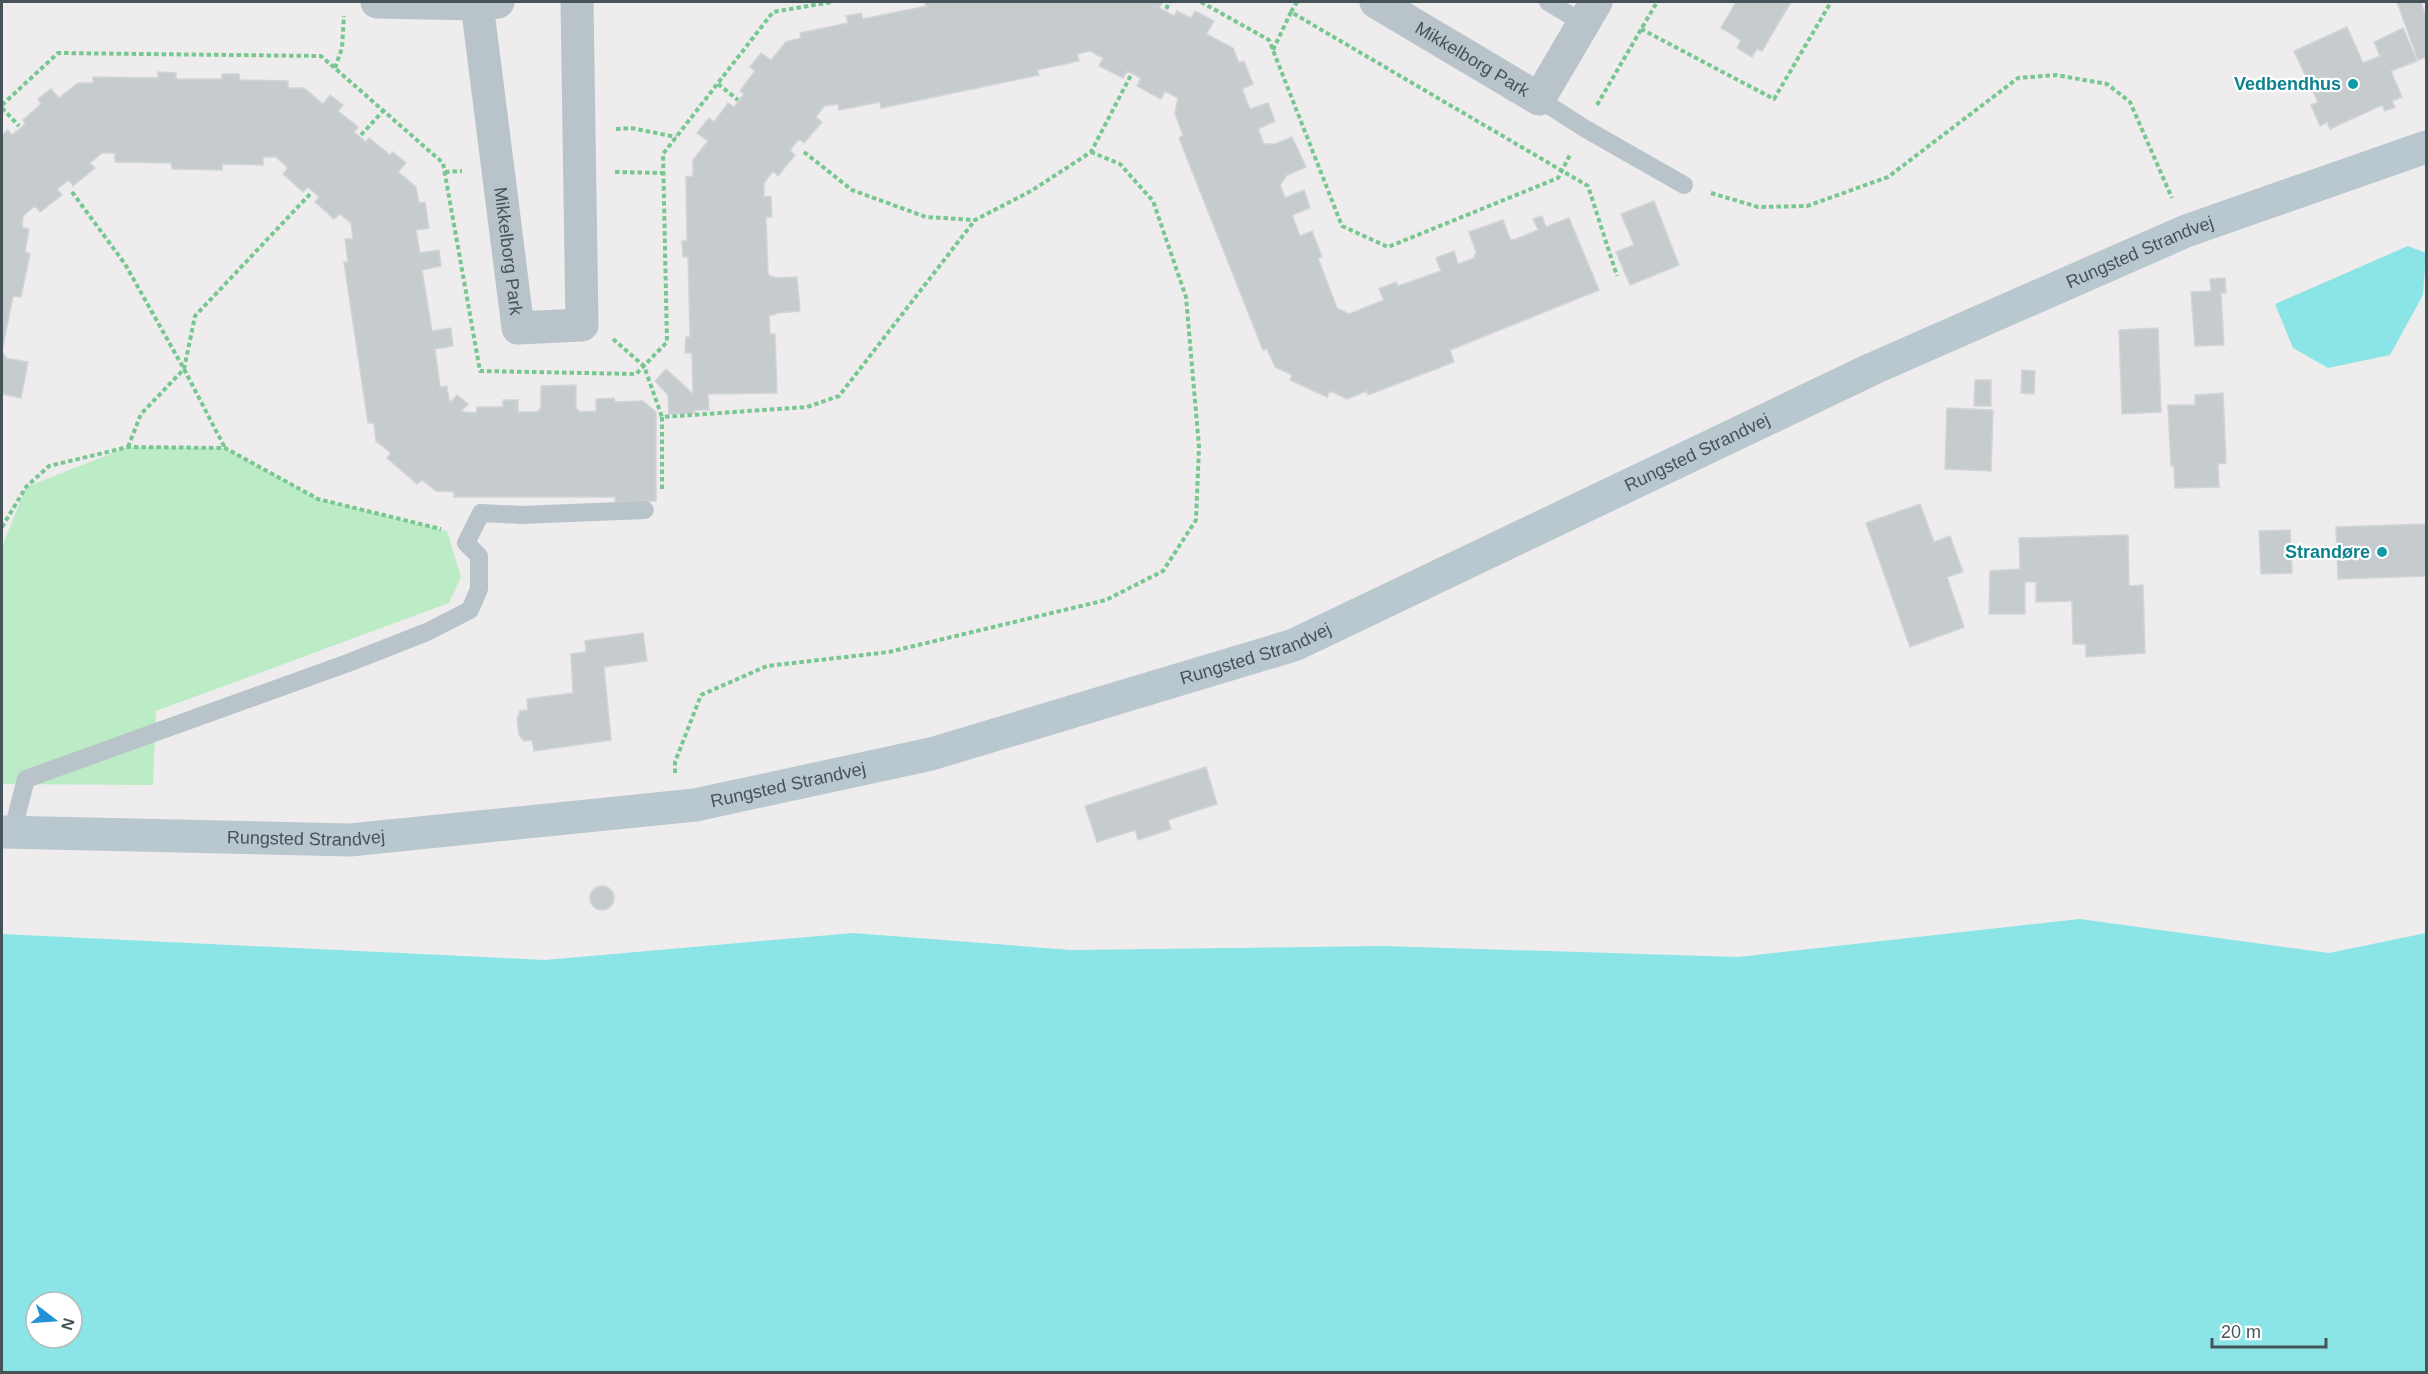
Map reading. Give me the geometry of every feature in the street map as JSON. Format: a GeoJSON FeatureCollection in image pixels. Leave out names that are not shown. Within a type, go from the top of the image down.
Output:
{"type":"FeatureCollection","features":[{"type":"Feature","properties":{"kind":"main road","name":"Rungsted Strandvej"},"geometry":{"type":"LineString","coordinates":[[7,832],[350,840],[695,805],[931,754],[1294,645],[1872,369],[2186,231],[2427,147]]}},
{"type":"Feature","properties":{"kind":"street","name":"Mikkelborg Park"},"geometry":{"type":"LineString","coordinates":[[377,2],[488,3],[518,328],[582,325],[577,2]]}},
{"type":"Feature","properties":{"kind":"street","name":"Mikkelborg Park"},"geometry":{"type":"LineString","coordinates":[[1376,2],[1539,99]]}},
{"type":"Feature","properties":{"kind":"street"},"geometry":{"type":"LineString","coordinates":[[1539,99],[1590,12]]}},
{"type":"Feature","properties":{"kind":"lane"},"geometry":{"type":"LineString","coordinates":[[1548,2],[1590,12]]}},
{"type":"Feature","properties":{"kind":"lane"},"geometry":{"type":"LineString","coordinates":[[1539,99],[1584,128],[1684,185]]}},
{"type":"Feature","properties":{"kind":"lane"},"geometry":{"type":"LineString","coordinates":[[7,832],[26,779],[358,659],[427,632],[470,609],[479,589],[479,555],[466,543],[481,513],[521,515],[645,510]]}},
{"type":"Feature","properties":{"kind":"path"},"geometry":{"type":"LineString","coordinates":[[793,2],[794,8]]}},
{"type":"Feature","properties":{"kind":"path"},"geometry":{"type":"LineString","coordinates":[[1166,9],[1170,2]]}},
{"type":"Feature","properties":{"kind":"path"},"geometry":{"type":"LineString","coordinates":[[1201,2],[1269,40],[1342,226],[1388,247],[1558,178],[1584,128],[1657,2]]}},
{"type":"Feature","properties":{"kind":"path"},"geometry":{"type":"LineString","coordinates":[[1273,50],[1297,2]]}},
{"type":"Feature","properties":{"kind":"path"},"geometry":{"type":"LineString","coordinates":[[1641,29],[1774,99],[1831,2]]}},
{"type":"Feature","properties":{"kind":"path"},"geometry":{"type":"LineString","coordinates":[[1291,12],[1588,186],[1617,276]]}},
{"type":"Feature","properties":{"kind":"path"},"geometry":{"type":"LineString","coordinates":[[335,68],[342,48],[344,13]]}},
{"type":"Feature","properties":{"kind":"path"},"geometry":{"type":"LineString","coordinates":[[662,417],[807,407],[839,396],[975,220],[1030,191],[1091,152],[1131,75]]}},
{"type":"Feature","properties":{"kind":"path"},"geometry":{"type":"LineString","coordinates":[[1684,185],[1758,207],[1808,206],[1888,177],[2018,78],[2056,75],[2107,84],[2130,102],[2186,231]]}},
{"type":"Feature","properties":{"kind":"path"},"geometry":{"type":"LineString","coordinates":[[718,84],[738,100]]}},
{"type":"Feature","properties":{"kind":"path"},"geometry":{"type":"LineString","coordinates":[[2,108],[19,126]]}},
{"type":"Feature","properties":{"kind":"path"},"geometry":{"type":"LineString","coordinates":[[361,135],[384,111]]}},
{"type":"Feature","properties":{"kind":"path"},"geometry":{"type":"LineString","coordinates":[[579,130],[632,128],[676,137]]}},
{"type":"Feature","properties":{"kind":"path"},"geometry":{"type":"LineString","coordinates":[[804,152],[852,190],[926,217],[975,220]]}},
{"type":"Feature","properties":{"kind":"path"},"geometry":{"type":"LineString","coordinates":[[678,807],[675,762],[701,695],[767,666],[889,651],[1106,600],[1163,571],[1196,520],[1199,447],[1186,297],[1153,201],[1120,164],[1091,152]]}},
{"type":"Feature","properties":{"kind":"path"},"geometry":{"type":"LineString","coordinates":[[579,171],[663,173]]}},
{"type":"Feature","properties":{"kind":"path"},"geometry":{"type":"LineString","coordinates":[[72,192],[125,264],[225,448]]}},
{"type":"Feature","properties":{"kind":"path"},"geometry":{"type":"LineString","coordinates":[[128,447],[141,414],[184,369],[195,316],[311,193]]}},
{"type":"Feature","properties":{"kind":"path"},"geometry":{"type":"LineString","coordinates":[[644,366],[662,417],[662,514],[645,510]]}},
{"type":"Feature","properties":{"kind":"path"},"geometry":{"type":"LineString","coordinates":[[2,527],[27,487],[50,466],[128,447],[225,448],[318,499],[447,531],[466,543]]}},
{"type":"Feature","properties":{"kind":"green space"},"geometry":{"type":"Polygon","coordinates":[[[128,447],[225,448],[318,499],[447,531],[461,577],[449,603],[156,711],[153,785],[2,784],[2,547],[26,487],[128,447]]]}},
{"type":"Feature","properties":{"kind":"water"},"geometry":{"type":"Polygon","coordinates":[[[2408,246],[2426,253],[2423,295],[2390,355],[2328,368],[2293,348],[2275,304],[2408,246]]]}},
{"type":"Feature","properties":{"kind":"water"},"geometry":{"type":"Polygon","coordinates":[[[2080,919],[2329,953],[2426,933],[2426,1372],[2,1372],[2,934],[545,960],[853,933],[1071,950],[1383,946],[1738,957],[2080,919]]]}},
{"type":"Feature","properties":{"kind":"building"},"geometry":{"type":"Polygon","coordinates":[[[924,2],[1160,2],[1162,3],[1159,8],[1174,16],[1177,11],[1191,18],[1195,11],[1214,21],[1206,34],[1233,48],[1239,63],[1244,61],[1253,84],[1242,89],[1250,109],[1268,103],[1275,121],[1258,129],[1264,144],[1275,144],[1292,137],[1306,167],[1287,175],[1280,185],[1285,198],[1304,190],[1310,208],[1292,215],[1300,236],[1312,231],[1322,257],[1318,258],[1337,308],[1349,314],[1384,300],[1379,289],[1396,282],[1398,286],[1441,271],[1436,258],[1454,251],[1458,264],[1474,258],[1476,252],[1469,232],[1503,220],[1510,239],[1514,240],[1538,230],[1533,219],[1542,216],[1546,227],[1569,218],[1599,290],[1450,350],[1454,362],[1368,395],[1367,391],[1347,399],[1330,391],[1327,397],[1290,380],[1292,375],[1275,367],[1267,349],[1263,350],[1179,138],[1183,135],[1175,114],[1178,98],[1165,91],[1161,99],[1137,86],[1141,78],[1127,71],[1123,78],[1099,66],[1103,58],[1090,51],[1077,54],[1079,61],[1037,70],[1039,75],[881,108],[880,102],[839,110],[838,104],[824,106],[816,117],[822,122],[804,143],[799,139],[790,150],[795,155],[778,176],[773,171],[764,183],[764,197],[771,196],[772,217],[766,217],[768,275],[776,278],[797,277],[800,311],[769,316],[770,334],[775,334],[777,393],[708,394],[709,410],[669,414],[668,395],[655,381],[666,369],[693,394],[692,353],[685,353],[686,337],[690,337],[688,257],[683,257],[682,241],[687,241],[686,177],[693,176],[693,160],[708,141],[697,133],[709,118],[714,122],[728,103],[734,107],[744,94],[740,91],[755,71],[750,67],[761,53],[771,60],[786,42],[801,38],[800,33],[848,23],[846,16],[861,13],[863,19],[926,6],[924,2]]]}},
{"type":"Feature","properties":{"kind":"building"},"geometry":{"type":"Polygon","coordinates":[[[1736,2],[1791,2],[1762,51],[1757,49],[1752,57],[1737,48],[1741,40],[1721,28],[1736,2]]]}},
{"type":"Feature","properties":{"kind":"building"},"geometry":{"type":"Polygon","coordinates":[[[2397,2],[2421,2],[2426,17],[2426,57],[2418,60],[2397,2]]]}},
{"type":"Feature","properties":{"kind":"building","name":"Vedbendhus"},"geometry":{"type":"Polygon","coordinates":[[[2347,27],[2363,63],[2380,56],[2374,42],[2403,28],[2417,61],[2391,71],[2402,97],[2392,101],[2395,107],[2385,111],[2382,105],[2330,129],[2327,122],[2320,126],[2311,105],[2318,102],[2294,51],[2347,27]]]}},
{"type":"Feature","properties":{"kind":"building"},"geometry":{"type":"Polygon","coordinates":[[[158,72],[176,73],[176,79],[222,79],[222,74],[239,74],[240,80],[288,81],[288,88],[304,88],[323,104],[330,95],[343,105],[338,111],[358,127],[354,132],[366,142],[369,138],[390,155],[393,152],[406,163],[398,172],[416,187],[419,203],[425,202],[429,228],[416,230],[420,253],[439,250],[441,266],[422,270],[432,331],[451,328],[453,346],[435,349],[440,387],[447,386],[449,400],[451,402],[457,395],[468,404],[461,411],[464,412],[476,413],[477,407],[503,407],[503,400],[518,400],[518,412],[537,412],[541,408],[541,386],[576,385],[576,408],[580,412],[596,411],[596,399],[614,398],[615,402],[643,401],[656,412],[656,501],[615,502],[615,497],[454,497],[454,492],[436,491],[422,480],[417,484],[387,458],[391,453],[376,441],[374,423],[368,423],[344,262],[348,262],[345,239],[353,239],[351,223],[340,214],[334,219],[315,202],[319,197],[308,187],[303,192],[283,174],[288,168],[276,157],[263,157],[263,165],[222,164],[222,170],[172,169],[171,163],[115,162],[115,153],[102,153],[90,163],[95,168],[73,186],[69,180],[57,189],[62,195],[40,212],[35,206],[23,216],[22,227],[29,229],[25,252],[30,254],[21,297],[13,296],[2,351],[2,135],[8,130],[12,135],[25,124],[23,120],[41,104],[38,99],[51,89],[59,98],[78,83],[93,83],[93,77],[158,78],[158,72]]]}},
{"type":"Feature","properties":{"kind":"building"},"geometry":{"type":"Polygon","coordinates":[[[1654,201],[1679,265],[1630,285],[1616,252],[1634,245],[1621,214],[1654,201]]]}},
{"type":"Feature","properties":{"kind":"building"},"geometry":{"type":"Polygon","coordinates":[[[2225,278],[2226,293],[2221,293],[2224,345],[2195,346],[2191,292],[2211,291],[2210,279],[2225,278]]]}},
{"type":"Feature","properties":{"kind":"building"},"geometry":{"type":"Polygon","coordinates":[[[2158,328],[2161,412],[2122,414],[2119,330],[2158,328]]]}},
{"type":"Feature","properties":{"kind":"building"},"geometry":{"type":"Polygon","coordinates":[[[2,351],[6,358],[28,362],[21,398],[2,394],[2,351]]]}},
{"type":"Feature","properties":{"kind":"building"},"geometry":{"type":"Polygon","coordinates":[[[2022,370],[2035,371],[2034,394],[2021,393],[2022,370]]]}},
{"type":"Feature","properties":{"kind":"building"},"geometry":{"type":"Polygon","coordinates":[[[1975,380],[1991,380],[1991,406],[1974,406],[1975,380]]]}},
{"type":"Feature","properties":{"kind":"building"},"geometry":{"type":"Polygon","coordinates":[[[2223,393],[2226,463],[2218,464],[2219,487],[2175,488],[2174,466],[2171,466],[2168,405],[2195,405],[2195,395],[2223,393]]]}},
{"type":"Feature","properties":{"kind":"building"},"geometry":{"type":"Polygon","coordinates":[[[1947,408],[1993,410],[1991,471],[1945,469],[1947,408]]]}},
{"type":"Feature","properties":{"kind":"building"},"geometry":{"type":"Polygon","coordinates":[[[1920,504],[1934,542],[1950,536],[1963,572],[1947,577],[1964,627],[1910,647],[1866,523],[1920,504]]]}},
{"type":"Feature","properties":{"kind":"building","name":"Strandøre"},"geometry":{"type":"Polygon","coordinates":[[[2426,524],[2426,576],[2338,579],[2336,527],[2426,524]]]}},
{"type":"Feature","properties":{"kind":"building"},"geometry":{"type":"Polygon","coordinates":[[[2290,530],[2292,573],[2261,574],[2259,531],[2290,530]]]}},
{"type":"Feature","properties":{"kind":"building"},"geometry":{"type":"Polygon","coordinates":[[[2128,535],[2129,586],[2143,585],[2145,653],[2086,657],[2086,644],[2073,644],[2072,601],[2036,602],[2036,582],[2025,582],[2025,614],[1989,614],[1990,571],[2020,569],[2019,538],[2128,535]]]}},
{"type":"Feature","properties":{"kind":"building"},"geometry":{"type":"Polygon","coordinates":[[[643,633],[647,661],[604,667],[611,740],[534,751],[532,740],[524,741],[519,735],[517,719],[520,711],[528,710],[527,699],[573,693],[571,654],[586,652],[585,641],[643,633]]]}},
{"type":"Feature","properties":{"kind":"building"},"geometry":{"type":"Polygon","coordinates":[[[1206,767],[1217,804],[1168,820],[1171,829],[1138,840],[1135,830],[1097,842],[1085,806],[1206,767]]]}},
{"type":"Feature","properties":{"kind":"building"},"geometry":{"type":"Polygon","coordinates":[[[602,886],[607,887],[613,893],[613,903],[607,909],[602,910],[597,909],[591,903],[590,898],[591,893],[597,887],[602,886]]]}},
{"type":"Feature","properties":{"kind":"place","name":"Vedbendhus"},"geometry":{"type":"Point","coordinates":[2353,84]}},
{"type":"Feature","properties":{"kind":"place","name":"Strandøre"},"geometry":{"type":"Point","coordinates":[2382,552]}}]}
